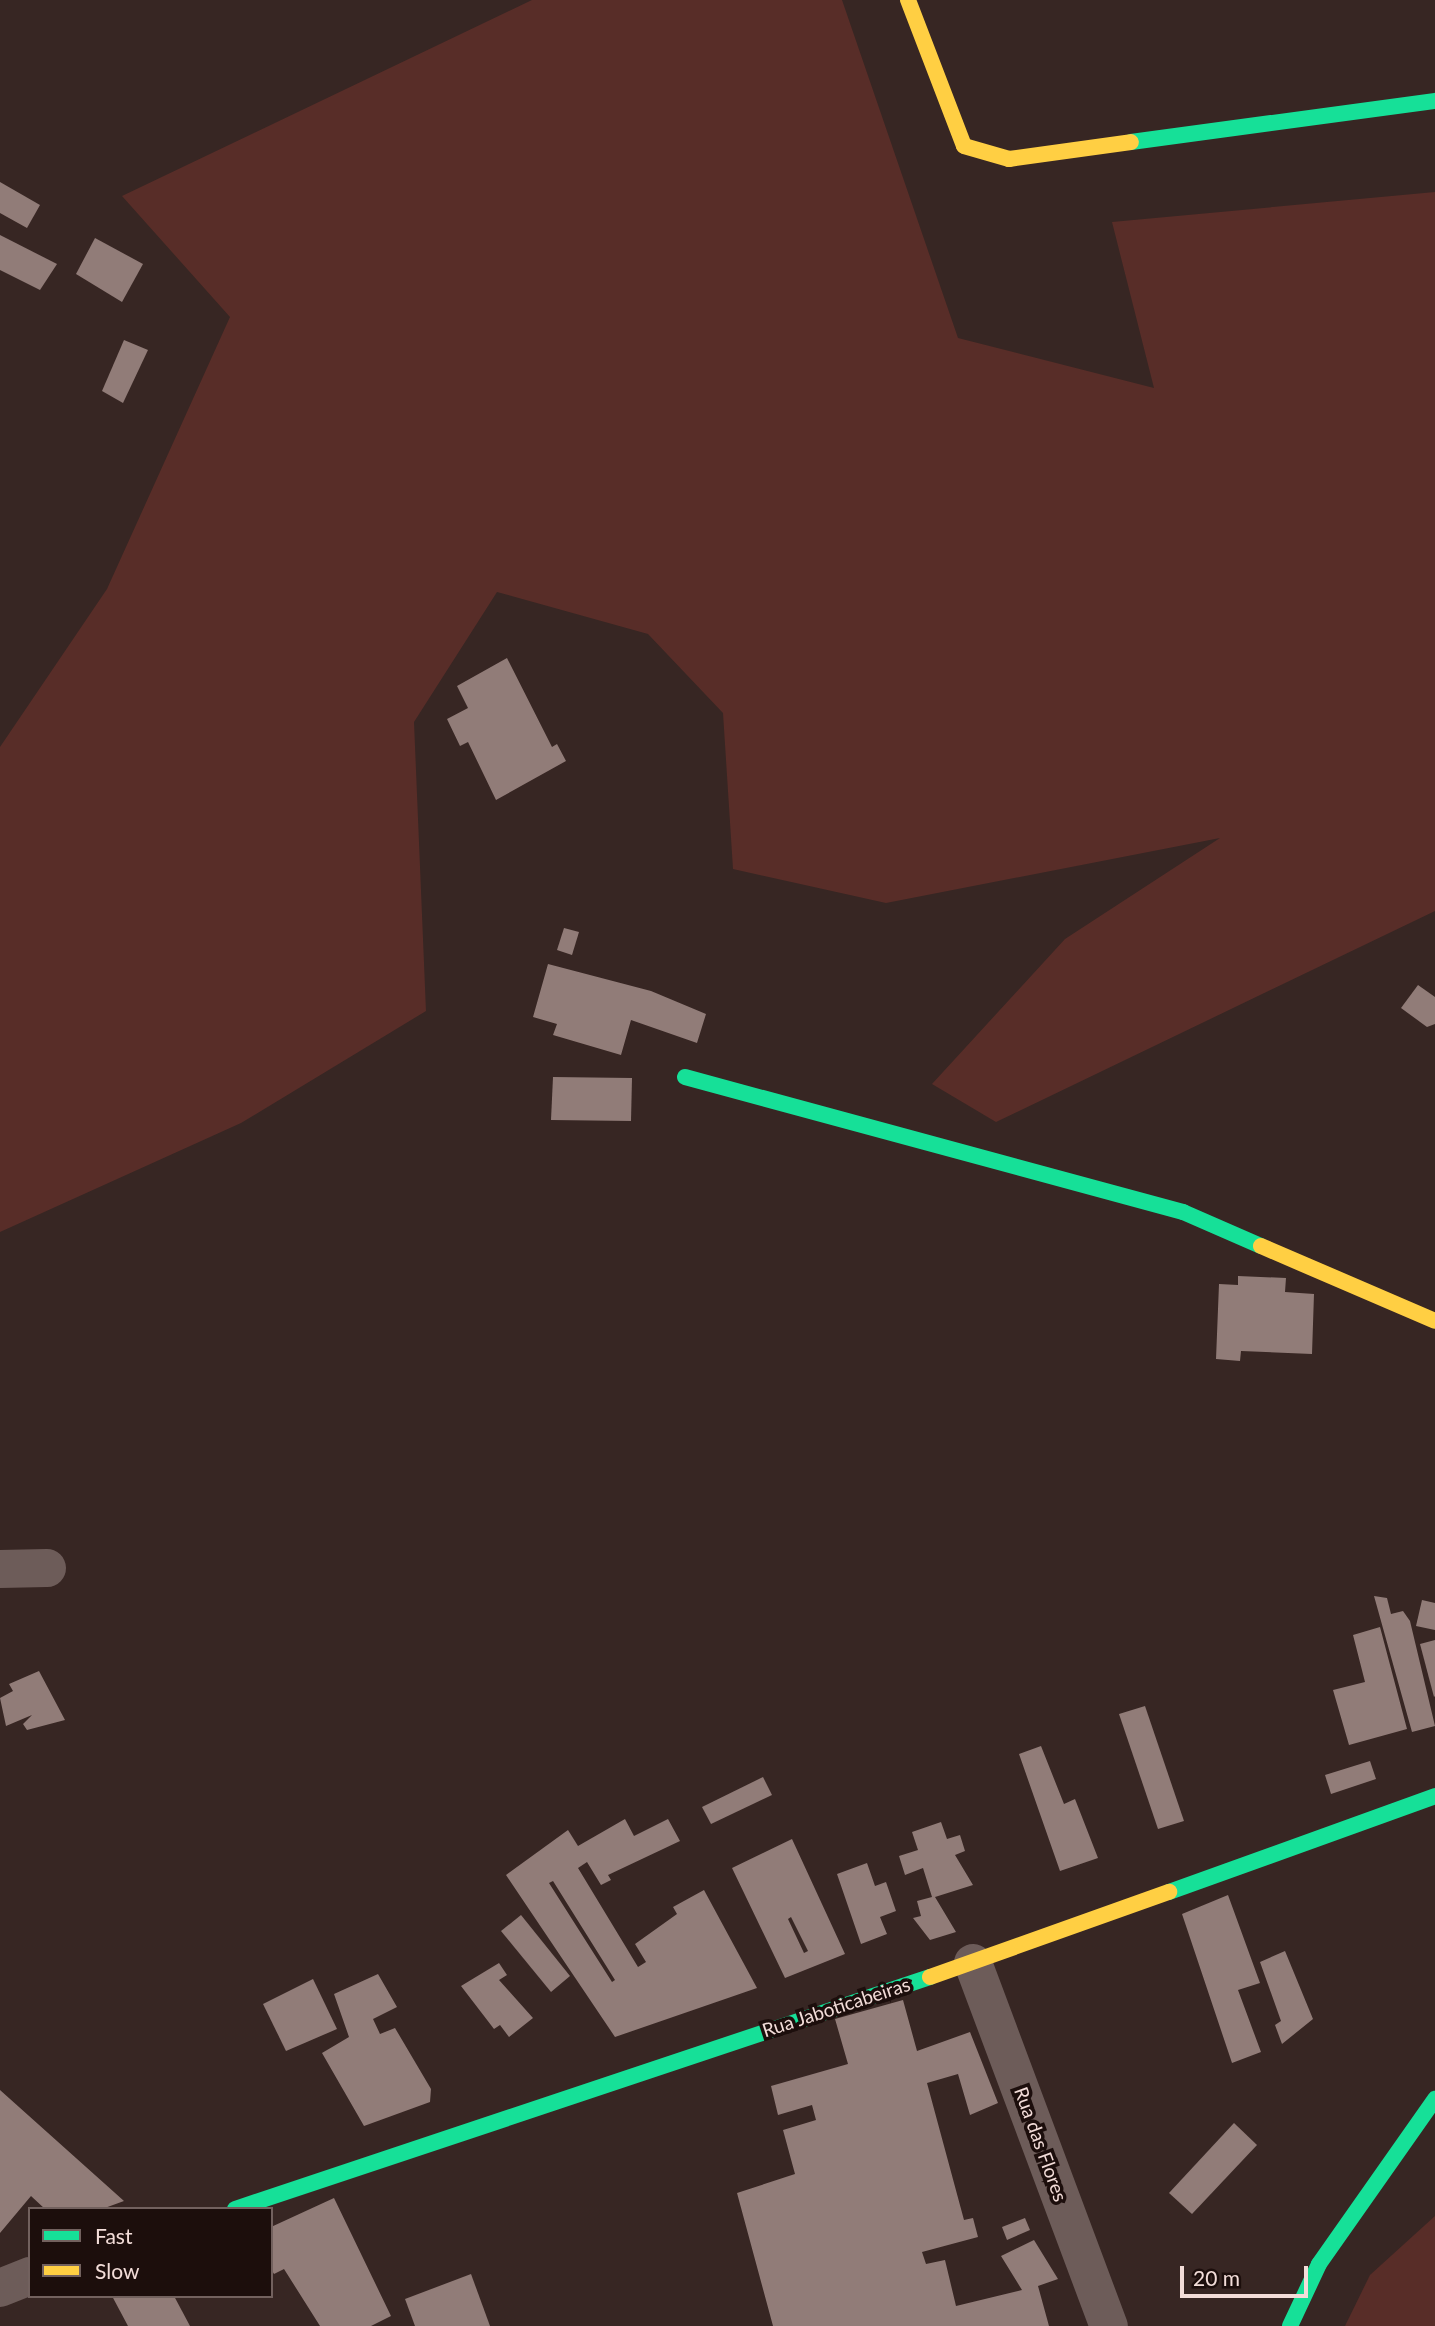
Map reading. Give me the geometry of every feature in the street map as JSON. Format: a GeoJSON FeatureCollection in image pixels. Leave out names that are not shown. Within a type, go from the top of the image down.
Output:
{"type":"FeatureCollection","features":[{"type":"Feature","properties":{"kind":"street"},"geometry":{"type":"LineString","coordinates":[[908,0],[964,146],[1009,159],[1435,101]]}},
{"type":"Feature","properties":{"kind":"street"},"geometry":{"type":"LineString","coordinates":[[685,1077],[848,1126],[1183,1212],[1435,1321]]}},
{"type":"Feature","properties":{"kind":"street"},"geometry":{"type":"LineString","coordinates":[[0,1569],[47,1568]]}},
{"type":"Feature","properties":{"kind":"street","name":"Rua Jaboticabeiras"},"geometry":{"type":"LineString","coordinates":[[240,2207],[973,1963],[1435,1796]]}},
{"type":"Feature","properties":{"kind":"street","name":"Rua das Flores"},"geometry":{"type":"LineString","coordinates":[[973,1963],[1109,2326]]}},
{"type":"Feature","properties":{"kind":"street"},"geometry":{"type":"LineString","coordinates":[[1290,2326],[1319,2264],[1435,2099]]}},
{"type":"Feature","properties":{"kind":"street"},"geometry":{"type":"LineString","coordinates":[[0,2288],[28,2277]]}},
{"type":"Feature","properties":{"kind":"shaded area"},"geometry":{"type":"Polygon","coordinates":[[[532,0],[842,0],[958,338],[1154,388],[1112,222],[1435,192],[1435,911],[996,1122],[932,1084],[1065,939],[1220,838],[886,903],[733,869],[723,713],[648,634],[497,592],[414,722],[426,1011],[241,1123],[0,1232],[0,747],[107,589],[230,317],[122,196],[532,0]]]}},
{"type":"Feature","properties":{"kind":"shaded area"},"geometry":{"type":"Polygon","coordinates":[[[1435,2216],[1435,2326],[1345,2326],[1370,2275],[1435,2216]]]}},
{"type":"Feature","properties":{"kind":"building"},"geometry":{"type":"Polygon","coordinates":[[[0,182],[40,205],[27,228],[0,213],[0,182]]]}},
{"type":"Feature","properties":{"kind":"building"},"geometry":{"type":"Polygon","coordinates":[[[0,235],[57,264],[40,290],[0,270],[0,235]]]}},
{"type":"Feature","properties":{"kind":"building"},"geometry":{"type":"Polygon","coordinates":[[[95,238],[143,264],[122,302],[76,274],[95,238]]]}},
{"type":"Feature","properties":{"kind":"building"},"geometry":{"type":"Polygon","coordinates":[[[124,340],[148,350],[123,403],[102,391],[124,340]]]}},
{"type":"Feature","properties":{"kind":"building"},"geometry":{"type":"Polygon","coordinates":[[[507,658],[552,747],[557,744],[566,761],[496,800],[468,742],[460,746],[447,719],[468,708],[457,686],[507,658]]]}},
{"type":"Feature","properties":{"kind":"building"},"geometry":{"type":"Polygon","coordinates":[[[564,928],[579,932],[572,955],[557,950],[564,928]]]}},
{"type":"Feature","properties":{"kind":"building"},"geometry":{"type":"Polygon","coordinates":[[[548,964],[651,991],[706,1014],[697,1043],[631,1020],[621,1055],[553,1035],[557,1024],[533,1017],[548,964]]]}},
{"type":"Feature","properties":{"kind":"building"},"geometry":{"type":"Polygon","coordinates":[[[1418,985],[1435,997],[1435,1024],[1427,1027],[1401,1008],[1418,985]]]}},
{"type":"Feature","properties":{"kind":"building"},"geometry":{"type":"Polygon","coordinates":[[[553,1077],[632,1078],[631,1121],[551,1120],[553,1077]]]}},
{"type":"Feature","properties":{"kind":"building"},"geometry":{"type":"Polygon","coordinates":[[[1238,1276],[1286,1278],[1285,1292],[1314,1294],[1312,1354],[1241,1351],[1240,1361],[1216,1359],[1219,1284],[1238,1285],[1238,1276]]]}},
{"type":"Feature","properties":{"kind":"building"},"geometry":{"type":"Polygon","coordinates":[[[1374,1596],[1387,1598],[1391,1614],[1403,1611],[1410,1621],[1435,1726],[1412,1732],[1374,1596]]]}},
{"type":"Feature","properties":{"kind":"building"},"geometry":{"type":"Polygon","coordinates":[[[1422,1600],[1435,1603],[1435,1630],[1416,1626],[1422,1600]]]}},
{"type":"Feature","properties":{"kind":"building"},"geometry":{"type":"Polygon","coordinates":[[[1380,1627],[1407,1729],[1349,1745],[1333,1690],[1365,1682],[1353,1635],[1380,1627]]]}},
{"type":"Feature","properties":{"kind":"building"},"geometry":{"type":"Polygon","coordinates":[[[1435,1640],[1435,1696],[1434,1697],[1420,1644],[1435,1640]]]}},
{"type":"Feature","properties":{"kind":"building"},"geometry":{"type":"Polygon","coordinates":[[[39,1671],[65,1720],[27,1730],[23,1724],[32,1715],[6,1726],[0,1698],[13,1691],[9,1684],[39,1671]]]}},
{"type":"Feature","properties":{"kind":"building"},"geometry":{"type":"Polygon","coordinates":[[[1145,1706],[1184,1821],[1158,1829],[1119,1714],[1145,1706]]]}},
{"type":"Feature","properties":{"kind":"building"},"geometry":{"type":"Polygon","coordinates":[[[1041,1746],[1064,1804],[1075,1799],[1098,1858],[1060,1871],[1019,1754],[1041,1746]]]}},
{"type":"Feature","properties":{"kind":"building"},"geometry":{"type":"Polygon","coordinates":[[[1370,1761],[1376,1779],[1331,1794],[1325,1775],[1370,1761]]]}},
{"type":"Feature","properties":{"kind":"building"},"geometry":{"type":"Polygon","coordinates":[[[763,1777],[772,1795],[711,1824],[702,1807],[763,1777]]]}},
{"type":"Feature","properties":{"kind":"building"},"geometry":{"type":"Polygon","coordinates":[[[625,1819],[634,1836],[668,1819],[680,1841],[608,1875],[611,1880],[601,1885],[587,1862],[578,1868],[638,1967],[646,1962],[635,1944],[677,1914],[673,1907],[704,1890],[757,1988],[615,2037],[506,1875],[568,1830],[578,1846],[625,1819]],[[553,1881],[549,1883],[612,1982],[615,1980],[553,1881]]]}},
{"type":"Feature","properties":{"kind":"building"},"geometry":{"type":"Polygon","coordinates":[[[941,1822],[947,1839],[960,1835],[965,1851],[955,1855],[973,1885],[935,1897],[956,1932],[930,1940],[913,1918],[921,1916],[917,1901],[932,1897],[923,1868],[905,1875],[899,1856],[918,1850],[912,1832],[941,1822]]]}},
{"type":"Feature","properties":{"kind":"building"},"geometry":{"type":"Polygon","coordinates":[[[792,1839],[845,1954],[785,1978],[732,1868],[792,1839]],[[791,1917],[788,1919],[804,1953],[808,1951],[791,1917]]]}},
{"type":"Feature","properties":{"kind":"building"},"geometry":{"type":"Polygon","coordinates":[[[867,1863],[875,1886],[886,1882],[896,1911],[880,1917],[887,1934],[861,1944],[837,1874],[867,1863]]]}},
{"type":"Feature","properties":{"kind":"building"},"geometry":{"type":"Polygon","coordinates":[[[1228,1895],[1260,1983],[1238,1990],[1261,2052],[1232,2063],[1182,1914],[1228,1895]]]}},
{"type":"Feature","properties":{"kind":"building"},"geometry":{"type":"Polygon","coordinates":[[[521,1915],[570,1976],[551,1992],[501,1931],[521,1915]]]}},
{"type":"Feature","properties":{"kind":"building"},"geometry":{"type":"Polygon","coordinates":[[[1285,1951],[1313,2019],[1282,2044],[1275,2025],[1281,2021],[1260,1962],[1285,1951]]]}},
{"type":"Feature","properties":{"kind":"building"},"geometry":{"type":"Polygon","coordinates":[[[499,1963],[507,1975],[499,1980],[533,2018],[509,2037],[500,2025],[494,2029],[461,1986],[499,1963]]]}},
{"type":"Feature","properties":{"kind":"building"},"geometry":{"type":"Polygon","coordinates":[[[378,1974],[397,2007],[373,2019],[380,2034],[395,2028],[431,2089],[430,2102],[364,2126],[322,2053],[349,2037],[334,1994],[378,1974]]]}},
{"type":"Feature","properties":{"kind":"building"},"geometry":{"type":"Polygon","coordinates":[[[313,1979],[337,2029],[286,2051],[263,2004],[313,1979]]]}},
{"type":"Feature","properties":{"kind":"building"},"geometry":{"type":"Polygon","coordinates":[[[903,2000],[917,2051],[970,2032],[998,2103],[970,2115],[958,2074],[927,2083],[964,2220],[973,2218],[978,2237],[922,2252],[926,2264],[945,2260],[956,2306],[1022,2290],[1001,2256],[1034,2240],[1058,2279],[1038,2286],[1049,2326],[773,2326],[737,2193],[795,2174],[783,2130],[816,2120],[812,2105],[778,2115],[771,2086],[848,2064],[835,2019],[903,2000]]]}},
{"type":"Feature","properties":{"kind":"building"},"geometry":{"type":"Polygon","coordinates":[[[0,2090],[124,2201],[108,2207],[43,2207],[31,2196],[0,2233],[0,2090]]]}},
{"type":"Feature","properties":{"kind":"building"},"geometry":{"type":"Polygon","coordinates":[[[1234,2123],[1257,2145],[1192,2214],[1169,2193],[1234,2123]]]}},
{"type":"Feature","properties":{"kind":"building"},"geometry":{"type":"Polygon","coordinates":[[[334,2198],[391,2316],[371,2326],[320,2326],[284,2269],[273,2272],[273,2226],[334,2198]]]}},
{"type":"Feature","properties":{"kind":"building"},"geometry":{"type":"Polygon","coordinates":[[[1025,2218],[1030,2230],[1007,2240],[1002,2227],[1025,2218]]]}},
{"type":"Feature","properties":{"kind":"building"},"geometry":{"type":"Polygon","coordinates":[[[471,2274],[490,2326],[415,2326],[405,2299],[471,2274]]]}},
{"type":"Feature","properties":{"kind":"building"},"geometry":{"type":"Polygon","coordinates":[[[113,2298],[175,2298],[190,2326],[128,2326],[113,2298]]]}},
{"type":"Feature","properties":{"kind":"traffic: fast"},"geometry":{"type":"LineString","coordinates":[[1131,142],[1435,101]]}},
{"type":"Feature","properties":{"kind":"traffic: fast"},"geometry":{"type":"LineString","coordinates":[[685,1077],[1183,1212],[1261,1246]]}},
{"type":"Feature","properties":{"kind":"traffic: fast"},"geometry":{"type":"LineString","coordinates":[[1169,1892],[1435,1796]]}},
{"type":"Feature","properties":{"kind":"traffic: fast"},"geometry":{"type":"LineString","coordinates":[[241,2207],[930,1977]]}},
{"type":"Feature","properties":{"kind":"traffic: fast"},"geometry":{"type":"LineString","coordinates":[[1290,2326],[1319,2264],[1435,2099]]}},
{"type":"Feature","properties":{"kind":"traffic: slow"},"geometry":{"type":"LineString","coordinates":[[908,0],[964,146],[1009,159],[1131,142]]}},
{"type":"Feature","properties":{"kind":"traffic: slow"},"geometry":{"type":"LineString","coordinates":[[1261,1246],[1435,1321]]}},
{"type":"Feature","properties":{"kind":"traffic: slow"},"geometry":{"type":"LineString","coordinates":[[930,1977],[1169,1892]]}}]}
